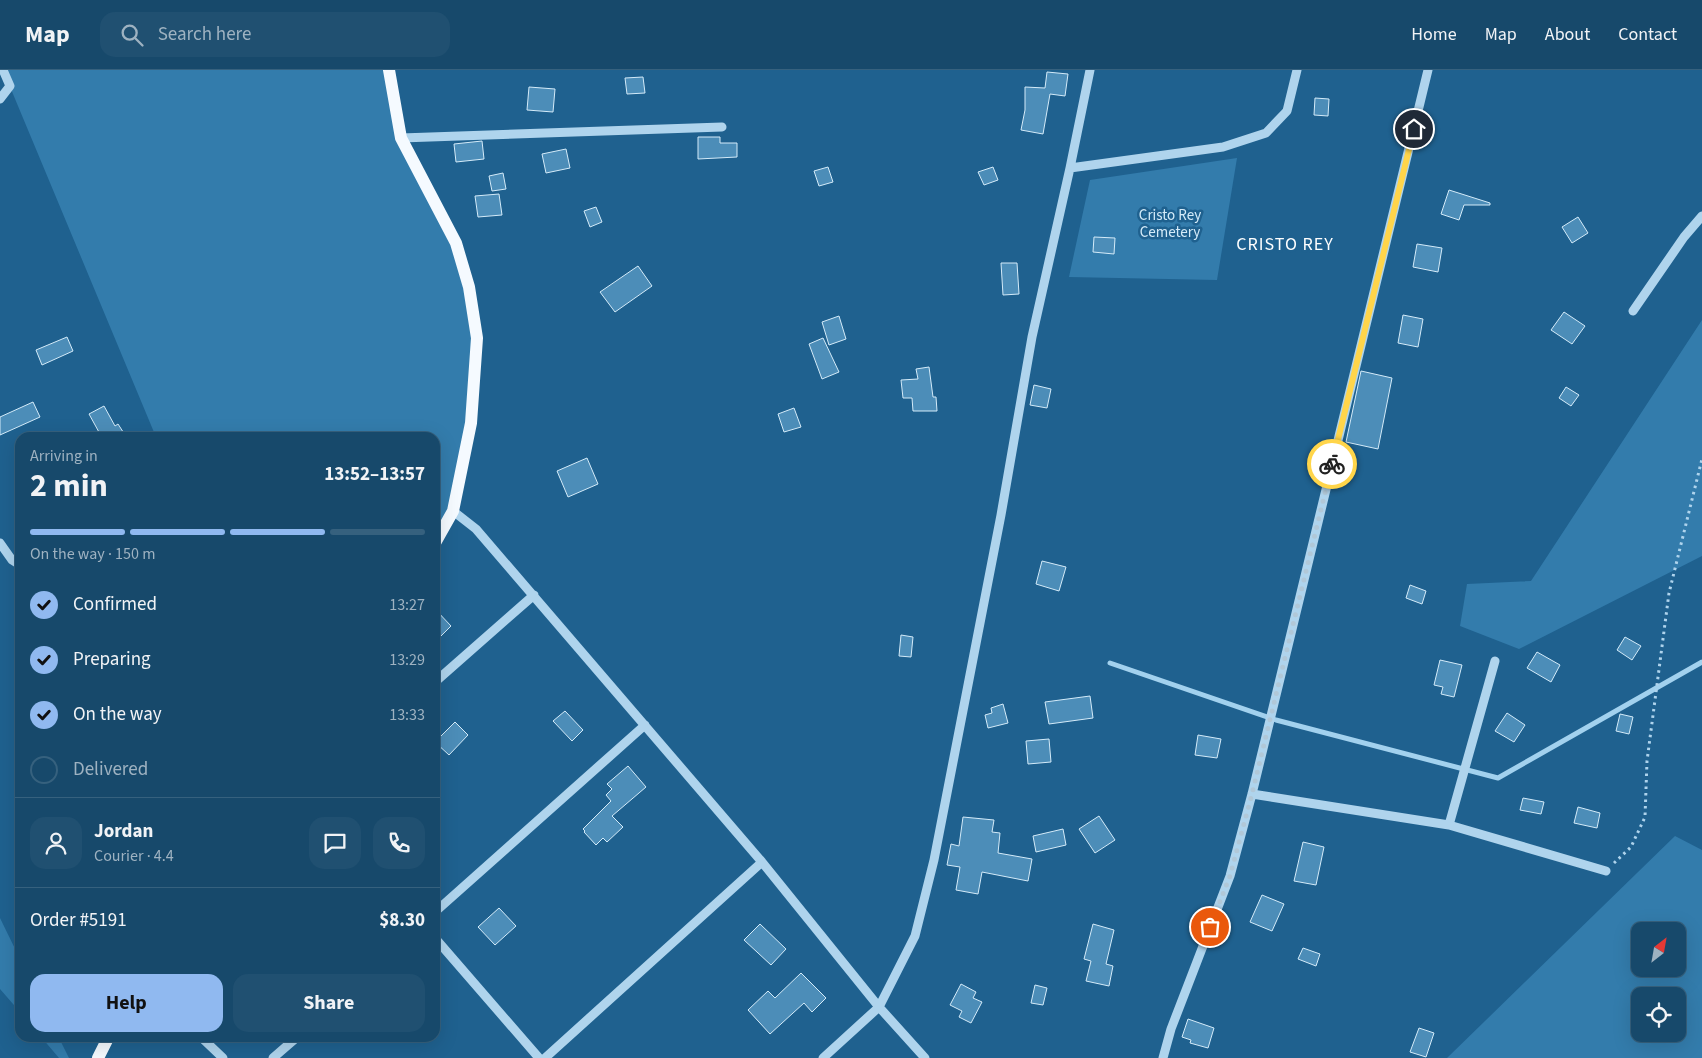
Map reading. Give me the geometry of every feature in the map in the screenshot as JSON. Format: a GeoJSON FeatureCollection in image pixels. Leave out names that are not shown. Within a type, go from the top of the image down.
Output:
{"type":"FeatureCollection","features":[{"type":"Feature","properties":{"kind":"main road"},"geometry":{"type":"LineString","coordinates":[[390,70],[401,138],[456,243],[469,287],[477,338],[471,423],[453,511],[440,534]]}},
{"type":"Feature","properties":{"kind":"main road"},"geometry":{"type":"LineString","coordinates":[[98,1058],[106,1042]]}},
{"type":"Feature","properties":{"kind":"street"},"geometry":{"type":"LineString","coordinates":[[0,99],[10,86],[3,70]]}},
{"type":"Feature","properties":{"kind":"street"},"geometry":{"type":"LineString","coordinates":[[823,1058],[879,1008],[915,936],[934,860],[1001,515],[1032,337],[1090,70]]}},
{"type":"Feature","properties":{"kind":"street"},"geometry":{"type":"LineString","coordinates":[[1070,168],[1223,147],[1266,133],[1287,111],[1297,70]]}},
{"type":"Feature","properties":{"kind":"street"},"geometry":{"type":"LineString","coordinates":[[1163,1058],[1171,1029],[1230,876],[1252,794],[1428,70]]}},
{"type":"Feature","properties":{"kind":"street"},"geometry":{"type":"LineString","coordinates":[[401,138],[722,127]]}},
{"type":"Feature","properties":{"kind":"street"},"geometry":{"type":"LineString","coordinates":[[1633,311],[1684,237],[1702,216]]}},
{"type":"Feature","properties":{"kind":"street"},"geometry":{"type":"LineString","coordinates":[[453,511],[476,528],[534,595],[762,862],[879,1008],[924,1058]]}},
{"type":"Feature","properties":{"kind":"street"},"geometry":{"type":"LineString","coordinates":[[0,543],[15,562]]}},
{"type":"Feature","properties":{"kind":"street"},"geometry":{"type":"LineString","coordinates":[[440,678],[534,595]]}},
{"type":"Feature","properties":{"kind":"street"},"geometry":{"type":"LineString","coordinates":[[1449,825],[1495,661]]}},
{"type":"Feature","properties":{"kind":"street"},"geometry":{"type":"LineString","coordinates":[[440,908],[645,725]]}},
{"type":"Feature","properties":{"kind":"street"},"geometry":{"type":"LineString","coordinates":[[1252,794],[1449,825],[1606,871]]}},
{"type":"Feature","properties":{"kind":"street"},"geometry":{"type":"LineString","coordinates":[[545,1058],[762,862]]}},
{"type":"Feature","properties":{"kind":"street"},"geometry":{"type":"LineString","coordinates":[[440,944],[539,1058]]}},
{"type":"Feature","properties":{"kind":"street"},"geometry":{"type":"LineString","coordinates":[[206,1042],[223,1058]]}},
{"type":"Feature","properties":{"kind":"street"},"geometry":{"type":"LineString","coordinates":[[273,1058],[291,1042]]}},
{"type":"Feature","properties":{"kind":"path"},"geometry":{"type":"LineString","coordinates":[[1606,871],[1631,847],[1644,817],[1647,761],[1669,594],[1702,459]]}},
{"type":"Feature","properties":{"kind":"green space"},"geometry":{"type":"Polygon","coordinates":[[[3,70],[389,70],[401,138],[456,243],[477,338],[453,511],[440,534],[440,432],[154,432],[3,70]]]}},
{"type":"Feature","properties":{"kind":"green space","name":"Cristo Rey Cemetery"},"geometry":{"type":"Polygon","coordinates":[[[1237,158],[1217,280],[1069,277],[1090,180],[1237,158]]]}},
{"type":"Feature","properties":{"kind":"green space"},"geometry":{"type":"Polygon","coordinates":[[[1702,320],[1702,556],[1519,649],[1460,626],[1467,584],[1531,581],[1702,320]]]}},
{"type":"Feature","properties":{"kind":"green space"},"geometry":{"type":"Polygon","coordinates":[[[1675,836],[1702,850],[1702,1058],[1447,1058],[1675,836]]]}},
{"type":"Feature","properties":{"kind":"green space"},"geometry":{"type":"Polygon","coordinates":[[[0,918],[15,949],[15,1006],[0,989],[0,918]]]}},
{"type":"Feature","properties":{"kind":"green space"},"geometry":{"type":"Polygon","coordinates":[[[45,1042],[61,1042],[69,1058],[59,1058],[45,1042]]]}},
{"type":"Feature","properties":{"kind":"building"},"geometry":{"type":"Polygon","coordinates":[[[1047,72],[1068,74],[1065,96],[1050,94],[1043,134],[1021,130],[1025,110],[1025,87],[1045,88],[1047,72]]]}},
{"type":"Feature","properties":{"kind":"building"},"geometry":{"type":"Polygon","coordinates":[[[643,77],[645,93],[627,94],[625,78],[643,77]]]}},
{"type":"Feature","properties":{"kind":"building"},"geometry":{"type":"Polygon","coordinates":[[[529,87],[555,89],[553,112],[527,110],[529,87]]]}},
{"type":"Feature","properties":{"kind":"building"},"geometry":{"type":"Polygon","coordinates":[[[1315,98],[1329,99],[1328,116],[1314,115],[1315,98]]]}},
{"type":"Feature","properties":{"kind":"building"},"geometry":{"type":"Polygon","coordinates":[[[698,137],[720,137],[720,143],[737,143],[737,157],[698,159],[698,137]]]}},
{"type":"Feature","properties":{"kind":"building"},"geometry":{"type":"Polygon","coordinates":[[[482,141],[484,159],[456,162],[454,144],[482,141]]]}},
{"type":"Feature","properties":{"kind":"building"},"geometry":{"type":"Polygon","coordinates":[[[566,149],[570,168],[546,173],[542,154],[566,149]]]}},
{"type":"Feature","properties":{"kind":"building"},"geometry":{"type":"Polygon","coordinates":[[[828,167],[833,182],[819,186],[814,171],[828,167]]]}},
{"type":"Feature","properties":{"kind":"building"},"geometry":{"type":"Polygon","coordinates":[[[993,167],[998,180],[984,185],[978,172],[993,167]]]}},
{"type":"Feature","properties":{"kind":"building"},"geometry":{"type":"Polygon","coordinates":[[[503,173],[506,189],[492,191],[489,176],[503,173]]]}},
{"type":"Feature","properties":{"kind":"building"},"geometry":{"type":"Polygon","coordinates":[[[1449,190],[1490,203],[1490,205],[1464,205],[1459,220],[1441,214],[1449,190]]]}},
{"type":"Feature","properties":{"kind":"building"},"geometry":{"type":"Polygon","coordinates":[[[499,194],[502,215],[478,217],[475,196],[499,194]]]}},
{"type":"Feature","properties":{"kind":"building"},"geometry":{"type":"Polygon","coordinates":[[[596,207],[602,222],[590,227],[584,211],[596,207]]]}},
{"type":"Feature","properties":{"kind":"building"},"geometry":{"type":"Polygon","coordinates":[[[1578,217],[1588,233],[1572,243],[1562,227],[1578,217]]]}},
{"type":"Feature","properties":{"kind":"building"},"geometry":{"type":"Polygon","coordinates":[[[1094,237],[1115,238],[1114,254],[1093,252],[1094,237]]]}},
{"type":"Feature","properties":{"kind":"building"},"geometry":{"type":"Polygon","coordinates":[[[1417,244],[1442,248],[1438,272],[1413,267],[1417,244]]]}},
{"type":"Feature","properties":{"kind":"building"},"geometry":{"type":"Polygon","coordinates":[[[1001,263],[1017,263],[1019,294],[1003,295],[1001,263]]]}},
{"type":"Feature","properties":{"kind":"building"},"geometry":{"type":"Polygon","coordinates":[[[638,266],[652,286],[615,312],[600,292],[638,266]]]}},
{"type":"Feature","properties":{"kind":"building"},"geometry":{"type":"Polygon","coordinates":[[[1564,312],[1585,326],[1572,344],[1551,330],[1564,312]]]}},
{"type":"Feature","properties":{"kind":"building"},"geometry":{"type":"Polygon","coordinates":[[[1403,315],[1423,319],[1418,347],[1398,343],[1403,315]]]}},
{"type":"Feature","properties":{"kind":"building"},"geometry":{"type":"Polygon","coordinates":[[[839,316],[846,339],[829,345],[822,322],[839,316]]]}},
{"type":"Feature","properties":{"kind":"building"},"geometry":{"type":"Polygon","coordinates":[[[67,337],[73,351],[42,365],[36,350],[67,337]]]}},
{"type":"Feature","properties":{"kind":"building"},"geometry":{"type":"Polygon","coordinates":[[[823,338],[839,372],[822,379],[809,344],[823,338]]]}},
{"type":"Feature","properties":{"kind":"building"},"geometry":{"type":"Polygon","coordinates":[[[929,367],[933,397],[936,397],[937,411],[913,411],[912,398],[903,398],[901,380],[918,379],[916,369],[929,367]]]}},
{"type":"Feature","properties":{"kind":"building"},"geometry":{"type":"Polygon","coordinates":[[[1361,371],[1392,378],[1378,449],[1346,442],[1361,371]]]}},
{"type":"Feature","properties":{"kind":"building"},"geometry":{"type":"Polygon","coordinates":[[[1034,385],[1051,389],[1047,408],[1030,405],[1034,385]]]}},
{"type":"Feature","properties":{"kind":"building"},"geometry":{"type":"Polygon","coordinates":[[[1566,387],[1579,395],[1571,406],[1559,398],[1566,387]]]}},
{"type":"Feature","properties":{"kind":"building"},"geometry":{"type":"Polygon","coordinates":[[[33,402],[40,417],[0,435],[0,417],[33,402]]]}},
{"type":"Feature","properties":{"kind":"building"},"geometry":{"type":"Polygon","coordinates":[[[104,406],[115,426],[118,424],[123,432],[99,432],[89,414],[104,406]]]}},
{"type":"Feature","properties":{"kind":"building"},"geometry":{"type":"Polygon","coordinates":[[[794,408],[801,427],[784,432],[778,414],[794,408]]]}},
{"type":"Feature","properties":{"kind":"building"},"geometry":{"type":"Polygon","coordinates":[[[587,458],[598,484],[568,497],[557,471],[587,458]]]}},
{"type":"Feature","properties":{"kind":"building"},"geometry":{"type":"Polygon","coordinates":[[[1042,561],[1066,567],[1059,591],[1036,584],[1042,561]]]}},
{"type":"Feature","properties":{"kind":"building"},"geometry":{"type":"Polygon","coordinates":[[[1410,585],[1426,591],[1422,604],[1406,598],[1410,585]]]}},
{"type":"Feature","properties":{"kind":"building"},"geometry":{"type":"Polygon","coordinates":[[[440,614],[451,626],[440,637],[440,614]]]}},
{"type":"Feature","properties":{"kind":"building"},"geometry":{"type":"Polygon","coordinates":[[[901,635],[913,637],[911,657],[899,656],[901,635]]]}},
{"type":"Feature","properties":{"kind":"building"},"geometry":{"type":"Polygon","coordinates":[[[1625,637],[1641,646],[1632,660],[1617,650],[1625,637]]]}},
{"type":"Feature","properties":{"kind":"building"},"geometry":{"type":"Polygon","coordinates":[[[1537,652],[1560,665],[1551,682],[1527,668],[1537,652]]]}},
{"type":"Feature","properties":{"kind":"building"},"geometry":{"type":"Polygon","coordinates":[[[1440,660],[1462,665],[1454,697],[1441,694],[1443,687],[1434,685],[1440,660]]]}},
{"type":"Feature","properties":{"kind":"building"},"geometry":{"type":"Polygon","coordinates":[[[1090,696],[1093,718],[1049,724],[1045,702],[1090,696]]]}},
{"type":"Feature","properties":{"kind":"building"},"geometry":{"type":"Polygon","coordinates":[[[1003,704],[1008,723],[988,728],[985,715],[992,713],[991,708],[1003,704]]]}},
{"type":"Feature","properties":{"kind":"building"},"geometry":{"type":"Polygon","coordinates":[[[565,711],[583,730],[572,741],[553,721],[565,711]]]}},
{"type":"Feature","properties":{"kind":"building"},"geometry":{"type":"Polygon","coordinates":[[[1507,713],[1525,725],[1514,742],[1495,731],[1507,713]]]}},
{"type":"Feature","properties":{"kind":"building"},"geometry":{"type":"Polygon","coordinates":[[[1620,714],[1633,717],[1629,734],[1616,731],[1620,714]]]}},
{"type":"Feature","properties":{"kind":"building"},"geometry":{"type":"Polygon","coordinates":[[[455,722],[468,735],[449,755],[440,747],[440,737],[455,722]]]}},
{"type":"Feature","properties":{"kind":"building"},"geometry":{"type":"Polygon","coordinates":[[[1198,735],[1221,739],[1217,758],[1195,755],[1198,735]]]}},
{"type":"Feature","properties":{"kind":"building"},"geometry":{"type":"Polygon","coordinates":[[[1049,739],[1051,762],[1028,764],[1026,741],[1049,739]]]}},
{"type":"Feature","properties":{"kind":"building"},"geometry":{"type":"Polygon","coordinates":[[[628,766],[646,787],[612,816],[623,827],[607,842],[603,838],[596,845],[583,829],[611,801],[606,795],[612,789],[607,784],[628,766]]]}},
{"type":"Feature","properties":{"kind":"building"},"geometry":{"type":"Polygon","coordinates":[[[1523,798],[1544,802],[1541,814],[1520,810],[1523,798]]]}},
{"type":"Feature","properties":{"kind":"building"},"geometry":{"type":"Polygon","coordinates":[[[1578,807],[1600,813],[1597,828],[1574,823],[1578,807]]]}},
{"type":"Feature","properties":{"kind":"building"},"geometry":{"type":"Polygon","coordinates":[[[1099,816],[1115,840],[1095,853],[1079,829],[1099,816]]]}},
{"type":"Feature","properties":{"kind":"building"},"geometry":{"type":"Polygon","coordinates":[[[963,817],[994,820],[992,832],[1000,833],[998,853],[1032,859],[1028,881],[982,872],[978,894],[956,890],[960,867],[947,865],[951,844],[959,846],[963,817]]]}},
{"type":"Feature","properties":{"kind":"building"},"geometry":{"type":"Polygon","coordinates":[[[1063,829],[1066,845],[1036,852],[1033,836],[1063,829]]]}},
{"type":"Feature","properties":{"kind":"building"},"geometry":{"type":"Polygon","coordinates":[[[1303,842],[1324,847],[1316,885],[1294,881],[1303,842]]]}},
{"type":"Feature","properties":{"kind":"building"},"geometry":{"type":"Polygon","coordinates":[[[1262,895],[1284,904],[1272,931],[1250,922],[1262,895]]]}},
{"type":"Feature","properties":{"kind":"building"},"geometry":{"type":"Polygon","coordinates":[[[499,908],[516,926],[495,945],[478,927],[499,908]]]}},
{"type":"Feature","properties":{"kind":"building"},"geometry":{"type":"Polygon","coordinates":[[[760,924],[786,949],[771,965],[744,940],[760,924]]]}},
{"type":"Feature","properties":{"kind":"building"},"geometry":{"type":"Polygon","coordinates":[[[1093,924],[1114,930],[1106,964],[1113,966],[1109,986],[1086,981],[1091,961],[1084,959],[1093,924]]]}},
{"type":"Feature","properties":{"kind":"building"},"geometry":{"type":"Polygon","coordinates":[[[1303,948],[1320,954],[1316,966],[1298,959],[1303,948]]]}},
{"type":"Feature","properties":{"kind":"building"},"geometry":{"type":"Polygon","coordinates":[[[801,973],[826,998],[812,1012],[804,1003],[770,1034],[748,1010],[768,991],[775,998],[801,973]]]}},
{"type":"Feature","properties":{"kind":"building"},"geometry":{"type":"Polygon","coordinates":[[[961,984],[976,992],[973,998],[982,1002],[971,1023],[959,1017],[962,1011],[950,1005],[961,984]]]}},
{"type":"Feature","properties":{"kind":"building"},"geometry":{"type":"Polygon","coordinates":[[[1035,985],[1047,988],[1043,1005],[1031,1003],[1035,985]]]}},
{"type":"Feature","properties":{"kind":"building"},"geometry":{"type":"Polygon","coordinates":[[[1188,1019],[1214,1028],[1208,1048],[1190,1043],[1191,1040],[1182,1037],[1188,1019]]]}},
{"type":"Feature","properties":{"kind":"building"},"geometry":{"type":"Polygon","coordinates":[[[1419,1028],[1434,1033],[1426,1057],[1410,1052],[1419,1028]]]}},
{"type":"Feature","properties":{"kind":"waterway"},"geometry":{"type":"LineString","coordinates":[[1110,663],[1276,720],[1498,778],[1702,662]]}},
{"type":"Feature","properties":{"kind":"way so far"},"geometry":{"type":"LineString","coordinates":[[1210,927],[1230,876],[1252,794],[1332,464]]}},
{"type":"Feature","properties":{"kind":"district","name":"CRISTO REY"},"geometry":{"type":"Point","coordinates":[1285,244]}},
{"type":"Feature","properties":{"kind":"route"},"geometry":{"type":"LineString","coordinates":[[1332,464],[1414,129]]}}]}
